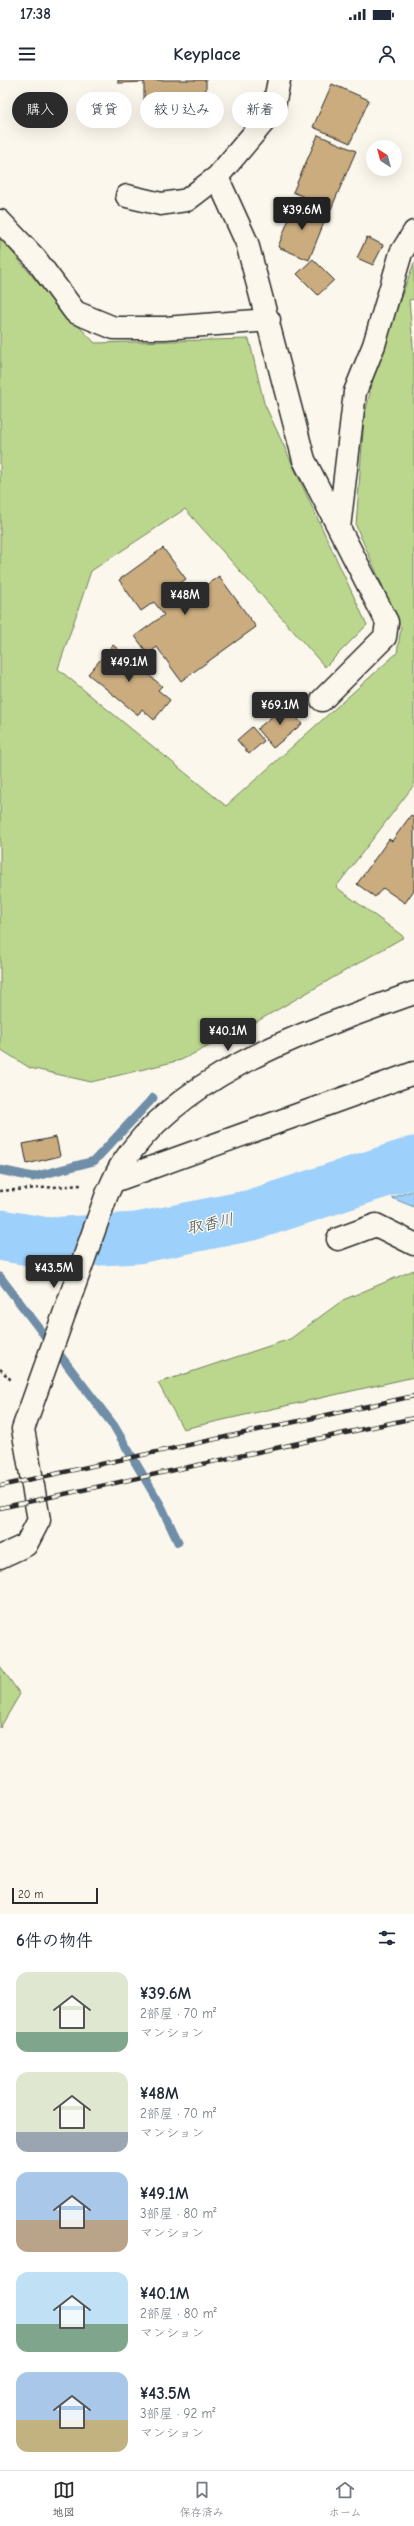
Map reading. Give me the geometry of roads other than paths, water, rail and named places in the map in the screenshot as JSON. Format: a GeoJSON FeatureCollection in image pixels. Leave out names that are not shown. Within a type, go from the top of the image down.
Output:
{"type":"FeatureCollection","features":[{"type":"Feature","properties":{"kind":"street"},"geometry":{"type":"LineString","coordinates":[[127,196],[161,204],[187,200],[217,177],[272,111],[279,80]]}},
{"type":"Feature","properties":{"kind":"street"},"geometry":{"type":"LineString","coordinates":[[217,177],[248,243],[304,460],[387,622],[385,637],[322,700]]}},
{"type":"Feature","properties":{"kind":"street"},"geometry":{"type":"LineString","coordinates":[[0,221],[35,258],[76,312],[114,328],[165,328],[269,320]]}},
{"type":"Feature","properties":{"kind":"street"},"geometry":{"type":"LineString","coordinates":[[340,528],[356,392],[374,345],[401,253],[414,232]]}},
{"type":"Feature","properties":{"kind":"street"},"geometry":{"type":"LineString","coordinates":[[0,1557],[26,1545],[39,1520],[23,1430],[34,1396],[114,1180],[153,1126],[209,1081],[294,1037],[414,993]]}},
{"type":"Feature","properties":{"kind":"street"},"geometry":{"type":"LineString","coordinates":[[114,1180],[414,1073]]}},
{"type":"Feature","properties":{"kind":"street"},"geometry":{"type":"LineString","coordinates":[[338,1239],[376,1225],[414,1244]]}},
{"type":"Feature","properties":{"kind":"water"},"geometry":{"type":"Polygon","coordinates":[[[414,1190],[414,1207],[392,1198],[414,1190]]]}},
{"type":"Feature","properties":{"kind":"waterway"},"geometry":{"type":"LineString","coordinates":[[0,1170],[33,1177],[94,1161],[153,1098]]}},
{"type":"Feature","properties":{"kind":"waterway","name":"取香川"},"geometry":{"type":"LineString","coordinates":[[0,1235],[47,1243],[137,1238],[252,1215],[414,1162]]}},
{"type":"Feature","properties":{"kind":"waterway"},"geometry":{"type":"LineString","coordinates":[[0,1277],[114,1426],[161,1506],[178,1542]]}},
{"type":"Feature","properties":{"kind":"railway"},"geometry":{"type":"LineString","coordinates":[[0,1486],[414,1396]]}},
{"type":"Feature","properties":{"kind":"railway"},"geometry":{"type":"LineString","coordinates":[[0,1508],[414,1418]]}}]}
